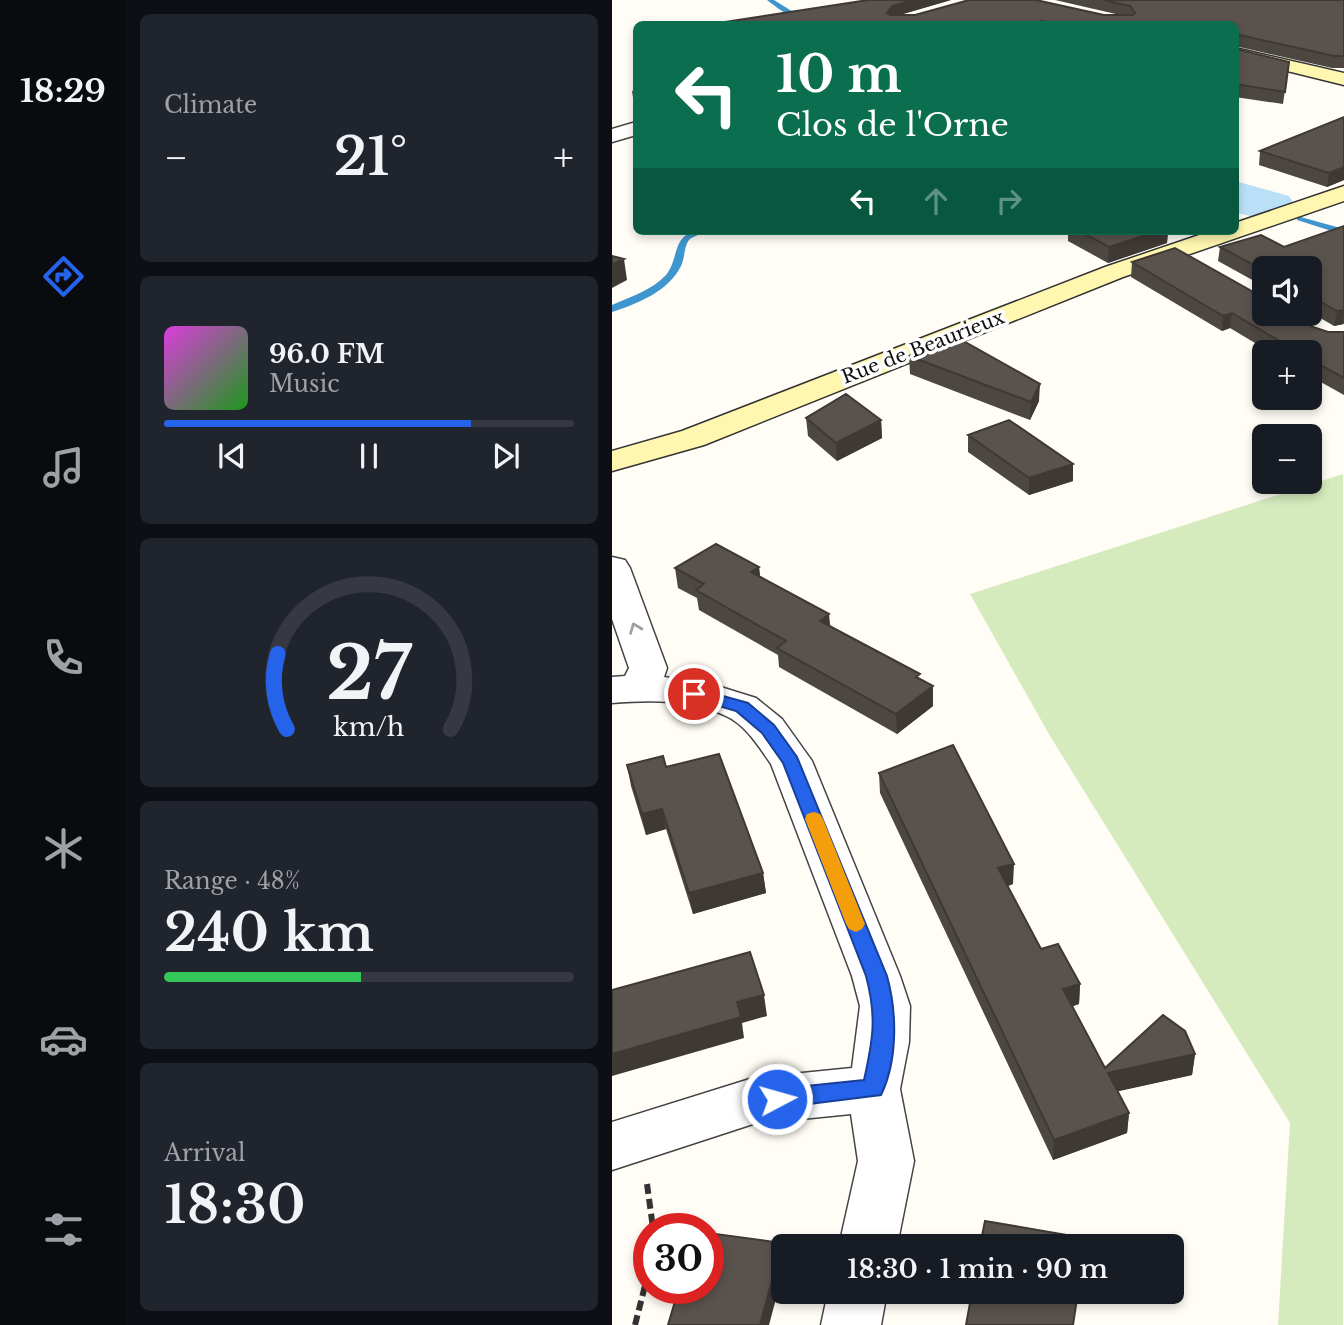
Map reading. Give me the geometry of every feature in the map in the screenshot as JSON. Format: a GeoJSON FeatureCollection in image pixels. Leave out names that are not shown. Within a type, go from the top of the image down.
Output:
{"type":"FeatureCollection","features":[{"type":"Feature","properties":{"kind":"street"},"geometry":{"type":"LineString","coordinates":[[1239,54],[1344,79]]}},
{"type":"Feature","properties":{"kind":"street"},"geometry":{"type":"LineString","coordinates":[[612,135],[633,129]]}},
{"type":"Feature","properties":{"kind":"street","name":"Rue de Beaurieux"},"geometry":{"type":"LineString","coordinates":[[1239,230],[1344,193]]}},
{"type":"Feature","properties":{"kind":"street","name":"Rue de Beaurieux"},"geometry":{"type":"LineString","coordinates":[[612,461],[693,438],[1091,281],[1189,258],[1228,235]]}},
{"type":"Feature","properties":{"kind":"street"},"geometry":{"type":"LineString","coordinates":[[612,568],[648,668],[646,678],[621,683]]}},
{"type":"Feature","properties":{"kind":"street"},"geometry":{"type":"LineString","coordinates":[[621,683],[677,690],[742,707],[768,729],[791,761],[876,976],[885,1006],[883,1042],[873,1088],[886,1161],[871,1234]]}},
{"type":"Feature","properties":{"kind":"street"},"geometry":{"type":"LineString","coordinates":[[612,1146],[753,1101],[873,1088]]}},
{"type":"Feature","properties":{"kind":"street"},"geometry":{"type":"LineString","coordinates":[[851,1325],[855,1304]]}},
{"type":"Feature","properties":{"kind":"path"},"geometry":{"type":"LineString","coordinates":[[635,1325],[640,1304]]}},
{"type":"Feature","properties":{"kind":"green space"},"geometry":{"type":"Polygon","coordinates":[[[1343,474],[1343,1325],[1278,1325],[1290,1123],[1050,736],[970,594],[1281,494],[1322,494],[1322,481],[1343,474]]]}},
{"type":"Feature","properties":{"kind":"building"},"geometry":{"type":"Polygon","coordinates":[[[868,0],[913,0],[892,6],[887,13],[890,15],[915,15],[969,0],[1036,0],[1104,15],[1133,15],[1135,13],[1130,6],[1103,0],[1344,0],[1344,56],[1239,35],[1239,21],[732,21],[868,0]]]}},
{"type":"Feature","properties":{"kind":"building"},"geometry":{"type":"Polygon","coordinates":[[[1239,50],[1289,62],[1285,92],[1239,85],[1239,50]]]}},
{"type":"Feature","properties":{"kind":"building"},"geometry":{"type":"Polygon","coordinates":[[[1344,117],[1344,167],[1329,173],[1260,151],[1344,117]]]}},
{"type":"Feature","properties":{"kind":"building"},"geometry":{"type":"Polygon","coordinates":[[[1344,226],[1344,310],[1337,311],[1322,303],[1322,256],[1252,256],[1252,264],[1220,247],[1261,235],[1284,247],[1344,226]]]}},
{"type":"Feature","properties":{"kind":"building"},"geometry":{"type":"Polygon","coordinates":[[[1086,235],[1146,235],[1109,247],[1086,235]]]}},
{"type":"Feature","properties":{"kind":"building"},"geometry":{"type":"Polygon","coordinates":[[[1175,248],[1252,291],[1252,325],[1232,313],[1223,316],[1132,262],[1175,248]]]}},
{"type":"Feature","properties":{"kind":"building"},"geometry":{"type":"Polygon","coordinates":[[[612,256],[624,259],[612,264],[612,256]]]}},
{"type":"Feature","properties":{"kind":"building"},"geometry":{"type":"Polygon","coordinates":[[[1254,326],[1310,326],[1328,332],[1344,332],[1344,378],[1322,366],[1322,340],[1278,340],[1254,326]]]}},
{"type":"Feature","properties":{"kind":"building"},"geometry":{"type":"Polygon","coordinates":[[[951,334],[1040,384],[1031,402],[909,356],[951,334]]]}},
{"type":"Feature","properties":{"kind":"building"},"geometry":{"type":"Polygon","coordinates":[[[846,394],[881,420],[836,443],[806,418],[846,394]]]}},
{"type":"Feature","properties":{"kind":"building"},"geometry":{"type":"Polygon","coordinates":[[[1009,420],[1073,464],[1029,478],[968,435],[1009,420]]]}},
{"type":"Feature","properties":{"kind":"building"},"geometry":{"type":"Polygon","coordinates":[[[716,544],[759,567],[751,572],[829,614],[820,621],[920,674],[916,677],[933,686],[896,714],[777,648],[786,641],[696,590],[704,584],[675,568],[716,544]]]}},
{"type":"Feature","properties":{"kind":"building"},"geometry":{"type":"Polygon","coordinates":[[[953,745],[1014,864],[998,868],[1041,949],[1058,944],[1080,984],[1063,989],[1105,1068],[1163,1015],[1185,1031],[1195,1054],[1108,1073],[1129,1113],[1054,1140],[879,773],[953,745]]]}},
{"type":"Feature","properties":{"kind":"building"},"geometry":{"type":"Polygon","coordinates":[[[719,754],[763,873],[689,893],[662,809],[642,814],[627,765],[663,756],[666,767],[719,754]]]}},
{"type":"Feature","properties":{"kind":"building"},"geometry":{"type":"Polygon","coordinates":[[[750,952],[764,995],[737,1002],[741,1017],[612,1054],[612,990],[750,952]]]}},
{"type":"Feature","properties":{"kind":"building"},"geometry":{"type":"Polygon","coordinates":[[[985,1221],[1061,1234],[982,1234],[985,1221]]]}},
{"type":"Feature","properties":{"kind":"building"},"geometry":{"type":"Polygon","coordinates":[[[724,1235],[771,1242],[771,1284],[760,1325],[668,1325],[674,1304],[724,1304],[724,1235]]]}},
{"type":"Feature","properties":{"kind":"building"},"geometry":{"type":"Polygon","coordinates":[[[970,1304],[1076,1304],[1073,1325],[966,1325],[970,1304]]]}},
{"type":"Feature","properties":{"kind":"waterway"},"geometry":{"type":"LineString","coordinates":[[770,0],[809,21]]}},
{"type":"Feature","properties":{"kind":"waterway"},"geometry":{"type":"LineString","coordinates":[[1239,197],[1271,207]]}},
{"type":"Feature","properties":{"kind":"waterway"},"geometry":{"type":"LineString","coordinates":[[1300,218],[1344,232]]}},
{"type":"Feature","properties":{"kind":"waterway"},"geometry":{"type":"LineString","coordinates":[[612,309],[649,292],[668,278],[681,256],[683,241],[690,235]]}},
{"type":"Feature","properties":{"kind":"slow traffic"},"geometry":{"type":"LineString","coordinates":[[814,819],[856,924]]}},
{"type":"Feature","properties":{"kind":"route"},"geometry":{"type":"LineString","coordinates":[[694,694],[742,707],[768,729],[791,761],[876,976],[885,1006],[883,1042],[873,1088],[777,1099]]}}]}
